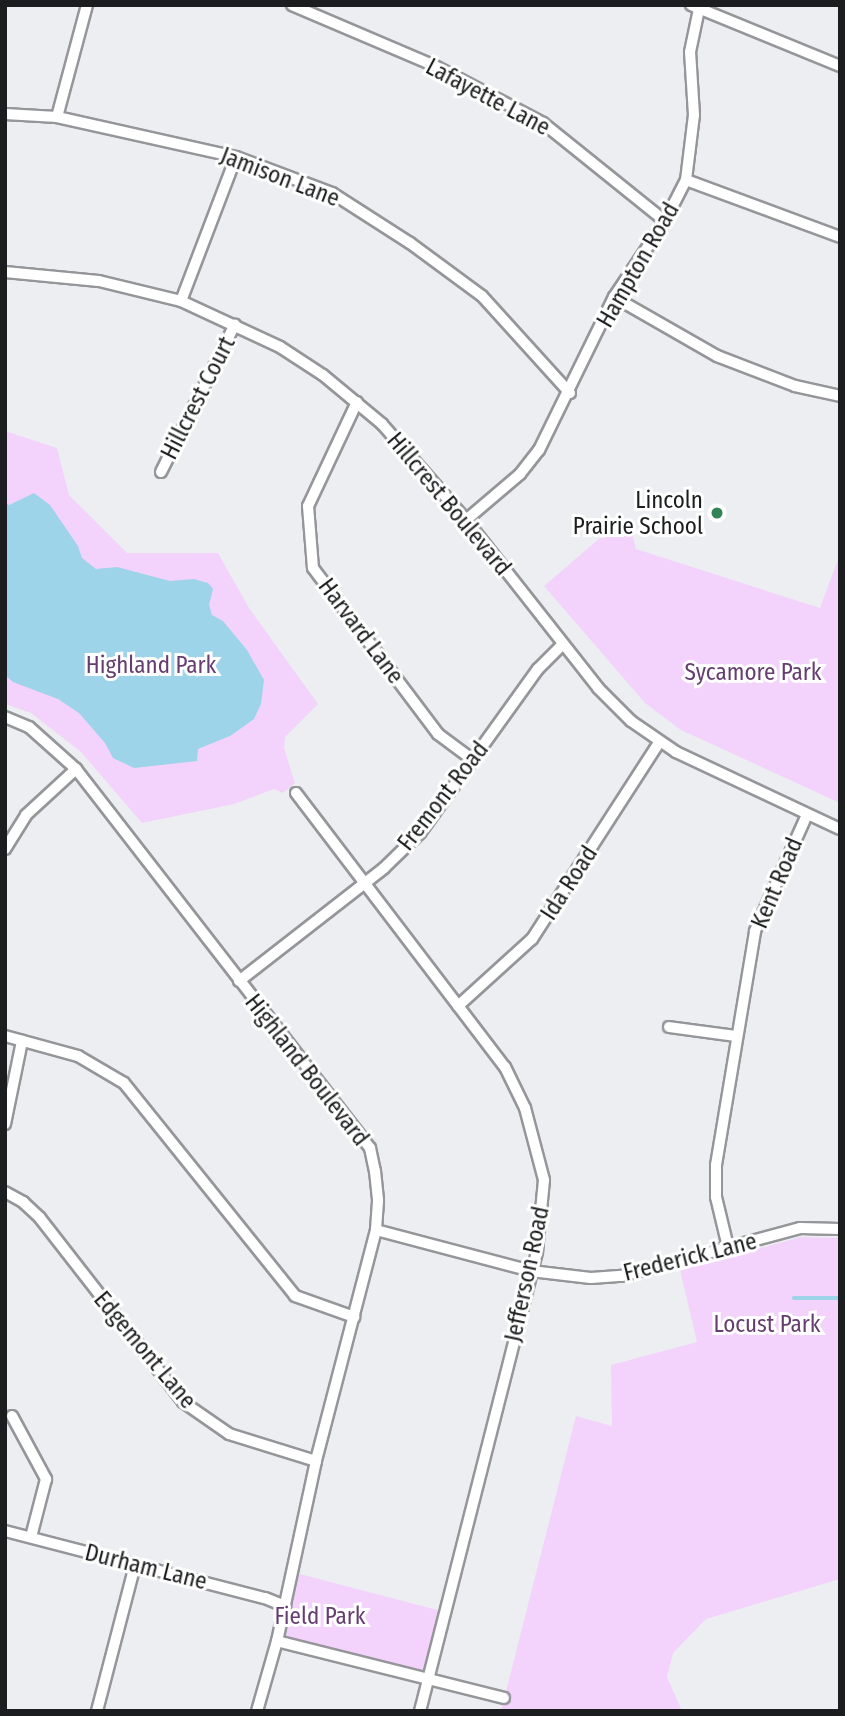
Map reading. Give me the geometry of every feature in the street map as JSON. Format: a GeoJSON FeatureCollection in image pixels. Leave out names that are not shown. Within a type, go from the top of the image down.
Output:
{"type":"FeatureCollection","features":[{"type":"Feature","properties":{"kind":"street"},"geometry":{"type":"LineString","coordinates":[[57,117],[87,5]]}},
{"type":"Feature","properties":{"kind":"street","name":"Lafayette Lane"},"geometry":{"type":"LineString","coordinates":[[292,5],[433,65],[531,116],[582,152],[665,221]]}},
{"type":"Feature","properties":{"kind":"street"},"geometry":{"type":"LineString","coordinates":[[695,7],[840,66]]}},
{"type":"Feature","properties":{"kind":"street","name":"Hampton Road"},"geometry":{"type":"LineString","coordinates":[[466,520],[520,474],[540,450],[570,393],[614,297],[665,221],[685,180],[694,115],[690,52],[695,7]]}},
{"type":"Feature","properties":{"kind":"street","name":"Jamison Lane"},"geometry":{"type":"LineString","coordinates":[[5,114],[57,117],[236,157],[332,193],[410,243],[482,296],[570,393]]}},
{"type":"Feature","properties":{"kind":"street"},"geometry":{"type":"LineString","coordinates":[[181,300],[236,157]]}},
{"type":"Feature","properties":{"kind":"street"},"geometry":{"type":"LineString","coordinates":[[685,180],[840,237]]}},
{"type":"Feature","properties":{"kind":"street","name":"Hillcrest Boulevard"},"geometry":{"type":"LineString","coordinates":[[5,272],[99,281],[181,300],[280,347],[357,402],[382,424],[466,520],[563,645],[615,706],[659,743],[840,829]]}},
{"type":"Feature","properties":{"kind":"street"},"geometry":{"type":"LineString","coordinates":[[614,297],[717,356],[795,386],[840,396]]}},
{"type":"Feature","properties":{"kind":"street","name":"Hillcrest Court"},"geometry":{"type":"LineString","coordinates":[[161,472],[235,324]]}},
{"type":"Feature","properties":{"kind":"street","name":"Harvard Lane"},"geometry":{"type":"LineString","coordinates":[[357,402],[308,506],[313,568],[438,734],[473,760]]}},
{"type":"Feature","properties":{"kind":"street","name":"Fremont Road"},"geometry":{"type":"LineString","coordinates":[[239,981],[383,868],[419,833],[538,669],[563,645]]}},
{"type":"Feature","properties":{"kind":"street","name":"Highland Boulevard"},"geometry":{"type":"LineString","coordinates":[[5,717],[29,727],[76,769],[370,1148],[378,1201],[376,1230],[316,1461],[277,1641],[257,1711]]}},
{"type":"Feature","properties":{"kind":"street","name":"Ida Road"},"geometry":{"type":"LineString","coordinates":[[458,1006],[532,939],[659,743]]}},
{"type":"Feature","properties":{"kind":"street"},"geometry":{"type":"LineString","coordinates":[[5,849],[26,815],[76,769]]}},
{"type":"Feature","properties":{"kind":"street","name":"Jefferson Road"},"geometry":{"type":"LineString","coordinates":[[296,793],[505,1068],[528,1120],[544,1180],[543,1216],[531,1271],[420,1711]]}},
{"type":"Feature","properties":{"kind":"street","name":"Kent Road"},"geometry":{"type":"LineString","coordinates":[[728,1247],[716,1197],[716,1165],[755,931],[807,815]]}},
{"type":"Feature","properties":{"kind":"street"},"geometry":{"type":"LineString","coordinates":[[669,1027],[736,1036]]}},
{"type":"Feature","properties":{"kind":"street"},"geometry":{"type":"LineString","coordinates":[[5,1036],[78,1056],[124,1083],[295,1296],[354,1317]]}},
{"type":"Feature","properties":{"kind":"street"},"geometry":{"type":"LineString","coordinates":[[5,1124],[22,1041]]}},
{"type":"Feature","properties":{"kind":"street","name":"Edgemont Lane"},"geometry":{"type":"LineString","coordinates":[[5,1192],[23,1202],[40,1218],[183,1402],[229,1434],[316,1461]]}},
{"type":"Feature","properties":{"kind":"street","name":"Frederick Lane"},"geometry":{"type":"LineString","coordinates":[[376,1230],[531,1271],[562,1276],[622,1276],[800,1228],[840,1229]]}},
{"type":"Feature","properties":{"kind":"street"},"geometry":{"type":"LineString","coordinates":[[12,1416],[46,1479],[31,1537]]}},
{"type":"Feature","properties":{"kind":"street","name":"Durham Lane"},"geometry":{"type":"LineString","coordinates":[[5,1531],[265,1598],[285,1606]]}},
{"type":"Feature","properties":{"kind":"street"},"geometry":{"type":"LineString","coordinates":[[97,1711],[135,1565]]}},
{"type":"Feature","properties":{"kind":"street"},"geometry":{"type":"LineString","coordinates":[[277,1641],[504,1698]]}},
{"type":"Feature","properties":{"kind":"green space","name":"Highland Park"},"geometry":{"type":"Polygon","coordinates":[[[5,431],[57,448],[69,495],[127,553],[218,553],[249,608],[318,704],[285,737],[284,748],[295,783],[283,793],[274,789],[234,804],[142,823],[81,752],[31,713],[5,704],[5,431]]]}},
{"type":"Feature","properties":{"kind":"green space","name":"Sycamore Park"},"geometry":{"type":"Polygon","coordinates":[[[632,534],[636,549],[820,608],[840,554],[840,803],[681,730],[645,703],[544,586],[600,538],[632,534]]]}},
{"type":"Feature","properties":{"kind":"green space","name":"Locust Park"},"geometry":{"type":"Polygon","coordinates":[[[801,1237],[840,1238],[840,1579],[706,1619],[673,1653],[667,1677],[682,1711],[501,1711],[576,1416],[612,1426],[611,1365],[697,1342],[680,1270],[801,1237]]]}},
{"type":"Feature","properties":{"kind":"green space","name":"Field Park"},"geometry":{"type":"Polygon","coordinates":[[[292,1572],[445,1612],[428,1678],[277,1641],[292,1572]]]}},
{"type":"Feature","properties":{"kind":"water","name":"Highland Park"},"geometry":{"type":"Polygon","coordinates":[[[34,493],[50,505],[78,546],[82,558],[96,569],[117,567],[170,581],[194,579],[208,583],[213,589],[209,605],[212,615],[223,621],[247,650],[264,680],[261,704],[254,719],[230,736],[198,749],[197,761],[134,768],[113,758],[105,743],[79,713],[58,699],[13,682],[5,675],[5,502],[9,505],[34,493]]]}},
{"type":"Feature","properties":{"kind":"waterway"},"geometry":{"type":"LineString","coordinates":[[794,1298],[840,1298]]}},
{"type":"Feature","properties":{"kind":"place","name":"Lincoln Prairie School"},"geometry":{"type":"Point","coordinates":[717,513]}}]}
